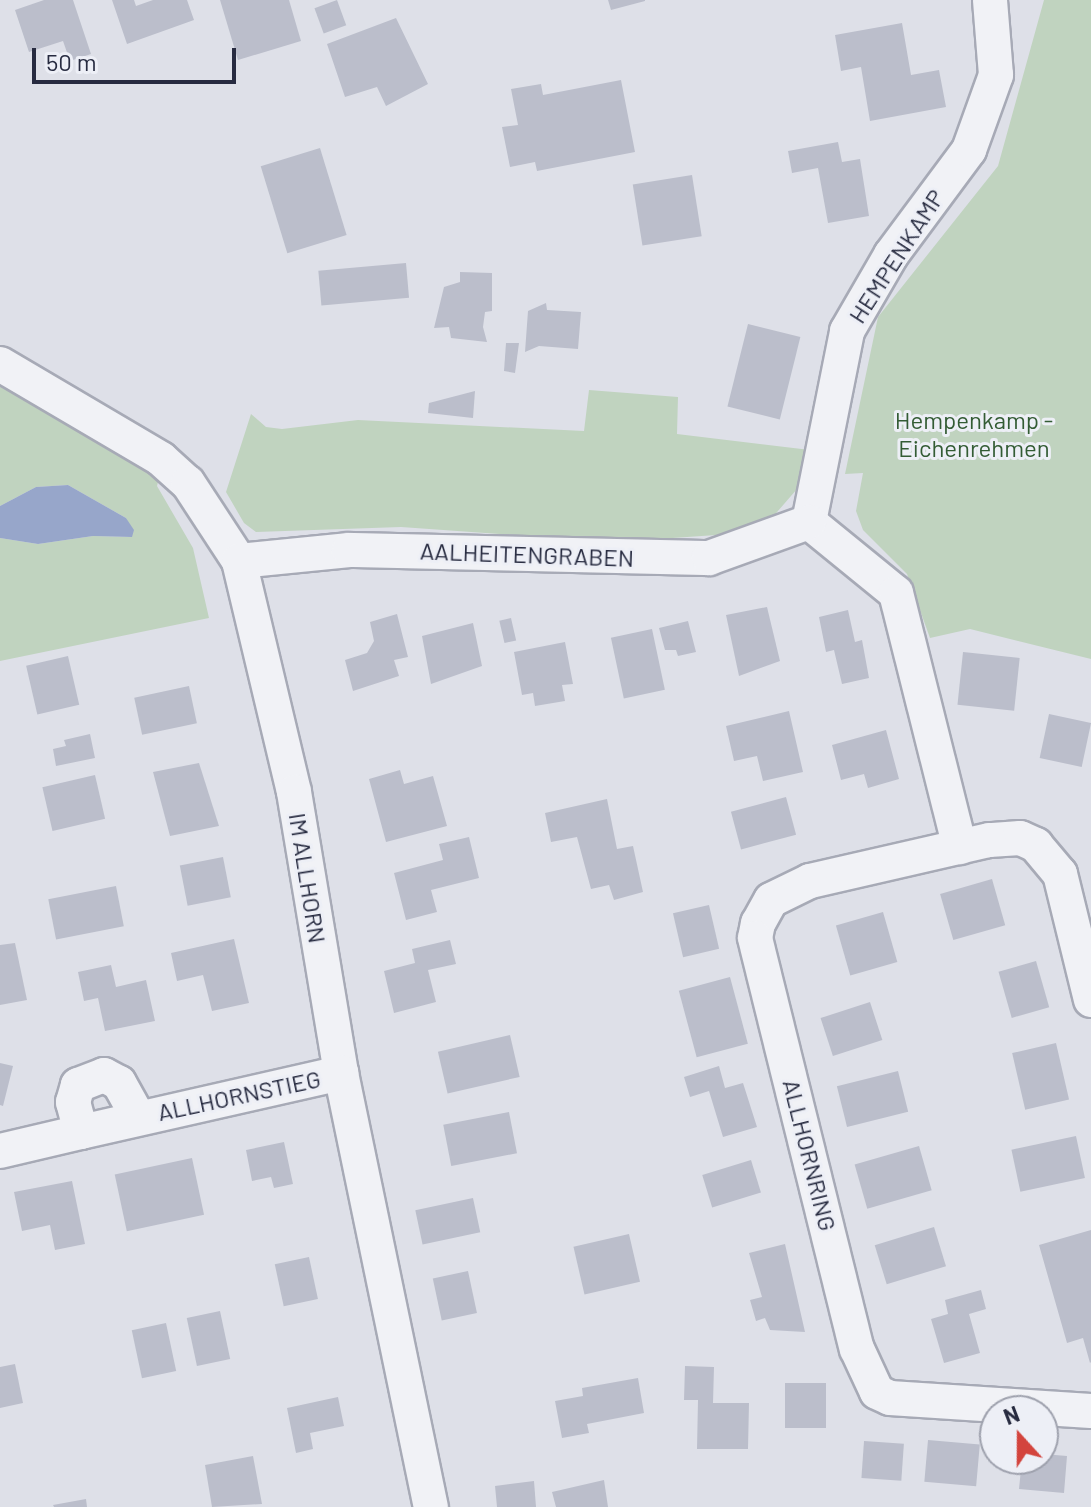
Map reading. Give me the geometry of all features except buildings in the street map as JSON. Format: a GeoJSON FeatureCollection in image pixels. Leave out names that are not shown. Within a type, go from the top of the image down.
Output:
{"type":"FeatureCollection","features":[{"type":"Feature","properties":{"kind":"street","name":"HEMPENKAMP"},"geometry":{"type":"LineString","coordinates":[[809,522],[847,331],[891,255],[969,150],[996,75],[990,0]]}},
{"type":"Feature","properties":{"kind":"street","name":"IM ALLHORN"},"geometry":{"type":"LineString","coordinates":[[0,364],[131,436],[161,459],[188,483],[239,561],[294,792],[341,1073],[431,1507]]}},
{"type":"Feature","properties":{"kind":"street","name":"AALHEITENGRABEN"},"geometry":{"type":"LineString","coordinates":[[239,561],[349,550],[709,558],[809,522]]}},
{"type":"Feature","properties":{"kind":"street"},"geometry":{"type":"LineString","coordinates":[[809,522],[896,593],[960,847]]}},
{"type":"Feature","properties":{"kind":"street","name":"ALLHORNRING"},"geometry":{"type":"LineString","coordinates":[[1091,1000],[1060,874],[1049,856],[1020,838],[960,847],[794,887],[763,911],[755,938],[857,1349],[877,1392],[890,1398],[1091,1411]]}},
{"type":"Feature","properties":{"kind":"street","name":"ALLHORNSTIEG"},"geometry":{"type":"LineString","coordinates":[[0,1151],[341,1073]]}},
{"type":"Feature","properties":{"kind":"street","name":"ALLHORNSTIEG"},"geometry":{"type":"LineString","coordinates":[[81,1132],[73,1102],[78,1085],[104,1075],[119,1083],[138,1117]]}},
{"type":"Feature","properties":{"kind":"green space","name":"Hempenkamp - Eichenrehmen"},"geometry":{"type":"Polygon","coordinates":[[[1044,0],[1091,0],[1091,659],[970,629],[930,638],[907,574],[863,530],[856,511],[863,473],[845,474],[878,317],[998,166],[1044,0]]]}},
{"type":"Feature","properties":{"kind":"green space"},"geometry":{"type":"Polygon","coordinates":[[[0,375],[161,470],[157,486],[193,548],[209,618],[0,661],[0,538],[38,544],[93,536],[132,537],[126,518],[68,485],[36,487],[0,506],[0,375]]]}},
{"type":"Feature","properties":{"kind":"green space"},"geometry":{"type":"Polygon","coordinates":[[[589,390],[678,397],[677,434],[810,450],[804,481],[771,519],[731,534],[614,542],[401,527],[256,532],[244,523],[226,492],[251,414],[266,427],[282,429],[358,420],[584,431],[589,390]]]}},
{"type":"Feature","properties":{"kind":"water"},"geometry":{"type":"Polygon","coordinates":[[[68,485],[126,518],[134,530],[132,537],[93,536],[38,544],[0,538],[0,506],[36,487],[68,485]]]}}]}
